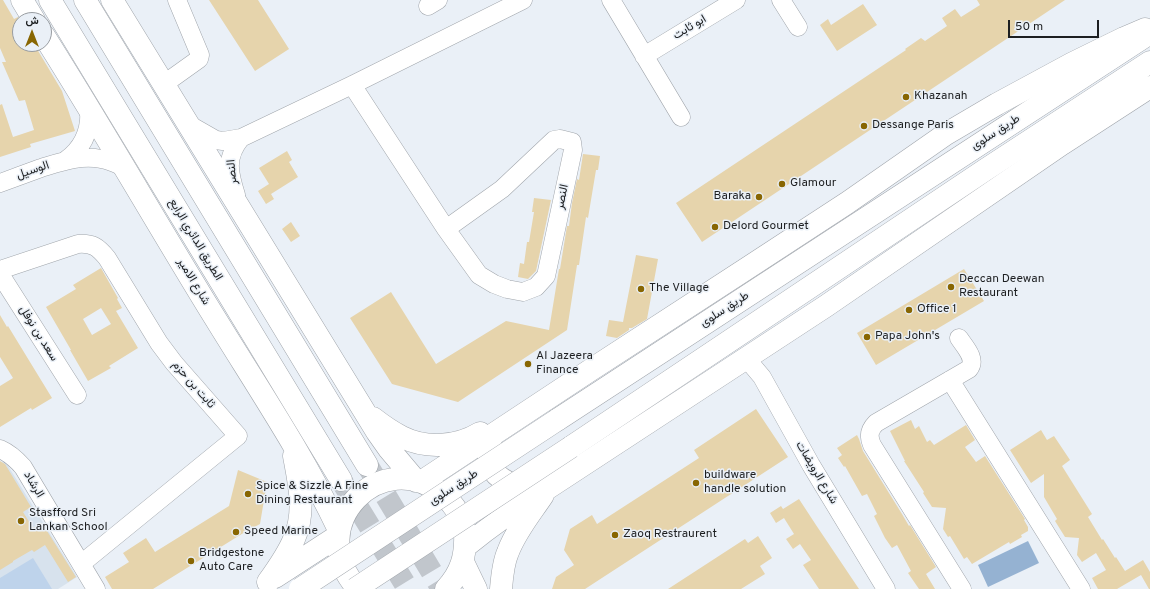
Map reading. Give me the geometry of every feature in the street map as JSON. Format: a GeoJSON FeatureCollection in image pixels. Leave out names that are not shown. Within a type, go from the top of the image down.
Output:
{"type":"FeatureCollection","features":[{"type":"Feature","properties":{"kind":"main road"},"geometry":{"type":"LineString","coordinates":[[22,0],[29,12]]}},
{"type":"Feature","properties":{"kind":"main road","name":"الطريق الدائري الرابع"},"geometry":{"type":"LineString","coordinates":[[50,0],[341,480]]}},
{"type":"Feature","properties":{"kind":"main road"},"geometry":{"type":"LineString","coordinates":[[85,0],[367,465]]}},
{"type":"Feature","properties":{"kind":"main road"},"geometry":{"type":"LineString","coordinates":[[112,0],[366,413],[389,449],[419,482]]}},
{"type":"Feature","properties":{"kind":"main road","name":"طريق سلوى"},"geometry":{"type":"LineString","coordinates":[[419,482],[847,203],[946,134],[997,104],[1071,64],[1150,27]]}},
{"type":"Feature","properties":{"kind":"main road","name":"طريق سلوى"},"geometry":{"type":"LineString","coordinates":[[300,589],[1150,33]]}},
{"type":"Feature","properties":{"kind":"main road","name":"شارع الامير"},"geometry":{"type":"LineString","coordinates":[[52,49],[89,107],[214,317],[292,442],[324,498],[339,533]]}},
{"type":"Feature","properties":{"kind":"main road","name":"طريق سلوى"},"geometry":{"type":"LineString","coordinates":[[356,589],[985,170],[1150,62]]}},
{"type":"Feature","properties":{"kind":"main road"},"geometry":{"type":"LineString","coordinates":[[464,554],[497,522],[519,506],[826,306],[1062,144],[1150,87]]}},
{"type":"Feature","properties":{"kind":"main road"},"geometry":{"type":"LineString","coordinates":[[366,413],[370,389]]}},
{"type":"Feature","properties":{"kind":"main road"},"geometry":{"type":"LineString","coordinates":[[366,413],[397,434],[409,440],[430,444],[450,444],[472,438],[527,404],[534,402],[541,403]]}},
{"type":"Feature","properties":{"kind":"main road"},"geometry":{"type":"LineString","coordinates":[[496,432],[488,453],[491,468],[497,476],[506,482],[525,490],[548,488]]}},
{"type":"Feature","properties":{"kind":"main road"},"geometry":{"type":"LineString","coordinates":[[263,585],[282,562],[294,539],[299,521],[300,493],[292,442]]}},
{"type":"Feature","properties":{"kind":"main road"},"geometry":{"type":"LineString","coordinates":[[356,589],[343,567],[339,552],[339,533],[342,519],[347,509],[362,492],[383,482],[405,479],[419,482],[437,489],[450,500],[459,514],[464,530],[464,554],[458,573],[446,589]]}},
{"type":"Feature","properties":{"kind":"main road"},"geometry":{"type":"LineString","coordinates":[[501,589],[502,575],[508,551],[548,488]]}},
{"type":"Feature","properties":{"kind":"main road"},"geometry":{"type":"LineString","coordinates":[[263,585],[339,533]]}},
{"type":"Feature","properties":{"kind":"main road"},"geometry":{"type":"LineString","coordinates":[[464,554],[476,589]]}},
{"type":"Feature","properties":{"kind":"street"},"geometry":{"type":"LineString","coordinates":[[164,84],[200,57],[177,0]]}},
{"type":"Feature","properties":{"kind":"street"},"geometry":{"type":"LineString","coordinates":[[188,124],[216,140],[223,141],[241,138],[352,85],[504,4],[523,0]]}},
{"type":"Feature","properties":{"kind":"street"},"geometry":{"type":"LineString","coordinates":[[611,0],[681,117]]}},
{"type":"Feature","properties":{"kind":"street","name":"ابو ثابت"},"geometry":{"type":"LineString","coordinates":[[644,56],[736,0]]}},
{"type":"Feature","properties":{"kind":"street"},"geometry":{"type":"LineString","coordinates":[[781,0],[798,27]]}},
{"type":"Feature","properties":{"kind":"street","name":"النصر"},"geometry":{"type":"LineString","coordinates":[[352,85],[446,229],[479,275],[494,284],[507,289],[523,292],[536,287],[546,276],[573,150],[572,142],[560,139],[554,140],[502,189],[446,229]]}},
{"type":"Feature","properties":{"kind":"street","name":"الوسيل"},"geometry":{"type":"LineString","coordinates":[[66,160],[73,155],[86,137],[89,125],[89,107]]}},
{"type":"Feature","properties":{"kind":"street","name":"النصر"},"geometry":{"type":"LineString","coordinates":[[240,208],[230,175],[229,160],[232,151],[241,138]]}},
{"type":"Feature","properties":{"kind":"street","name":"الوسيل"},"geometry":{"type":"LineString","coordinates":[[0,183],[66,160],[78,158],[90,157],[102,159],[114,162],[124,167]]}},
{"type":"Feature","properties":{"kind":"street","name":"ثابت بن حزم"},"geometry":{"type":"LineString","coordinates":[[0,270],[78,244],[86,243],[95,246],[102,251],[107,258],[159,343],[174,363],[238,436],[81,564]]}},
{"type":"Feature","properties":{"kind":"street","name":"سعد بن نوفل"},"geometry":{"type":"LineString","coordinates":[[0,274],[77,395]]}},
{"type":"Feature","properties":{"kind":"street"},"geometry":{"type":"LineString","coordinates":[[959,338],[973,361],[970,369],[876,423],[871,427],[869,439],[962,589]]}},
{"type":"Feature","properties":{"kind":"street","name":"شارع الرويضات"},"geometry":{"type":"LineString","coordinates":[[746,358],[762,377],[811,465],[886,589]]}},
{"type":"Feature","properties":{"kind":"street"},"geometry":{"type":"LineString","coordinates":[[950,380],[1081,589]]}},
{"type":"Feature","properties":{"kind":"street","name":"الرشاد"},"geometry":{"type":"LineString","coordinates":[[0,449],[16,459],[23,467],[96,589]]}},
{"type":"Feature","properties":{"kind":"shaded area","name":"Stasfford Sri Lankan School"},"geometry":{"type":"Polygon","coordinates":[[[5,461],[77,577],[58,589],[0,589],[0,464],[5,461]]]}},
{"type":"Feature","properties":{"kind":"shaded area"},"geometry":{"type":"Polygon","coordinates":[[[1028,541],[1039,563],[988,587],[978,565],[1028,541]]]}},
{"type":"Feature","properties":{"kind":"shaded area"},"geometry":{"type":"Polygon","coordinates":[[[33,558],[52,589],[0,589],[0,578],[33,558]]]}},
{"type":"Feature","properties":{"kind":"building"},"geometry":{"type":"Polygon","coordinates":[[[0,0],[3,0],[12,16],[12,52],[39,52],[62,91],[75,131],[30,144],[31,147],[0,157],[0,105],[2,104],[13,137],[34,130],[25,100],[19,101],[2,62],[6,62],[0,48],[0,0]]]}},
{"type":"Feature","properties":{"kind":"building"},"geometry":{"type":"Polygon","coordinates":[[[209,0],[258,0],[289,49],[255,71],[209,0]]]}},
{"type":"Feature","properties":{"kind":"building"},"geometry":{"type":"Polygon","coordinates":[[[977,0],[1065,0],[702,242],[676,203],[906,50],[905,49],[921,38],[925,41],[947,26],[942,18],[955,9],[961,17],[980,5],[977,0]]]}},
{"type":"Feature","properties":{"kind":"building"},"geometry":{"type":"Polygon","coordinates":[[[863,4],[877,25],[837,51],[820,25],[828,19],[831,25],[863,4]]]}},
{"type":"Feature","properties":{"kind":"building"},"geometry":{"type":"Polygon","coordinates":[[[287,151],[292,160],[289,162],[298,177],[271,194],[274,199],[266,204],[258,191],[269,184],[259,168],[287,151]]]}},
{"type":"Feature","properties":{"kind":"building"},"geometry":{"type":"Polygon","coordinates":[[[583,154],[600,156],[598,170],[596,170],[588,218],[586,217],[567,330],[458,402],[392,384],[350,318],[391,292],[436,364],[506,321],[549,330],[567,226],[569,226],[572,203],[577,179],[579,180],[583,154]]]}},
{"type":"Feature","properties":{"kind":"building"},"geometry":{"type":"Polygon","coordinates":[[[534,198],[551,200],[536,271],[528,279],[518,277],[520,263],[524,264],[527,242],[529,242],[534,212],[532,212],[534,198]]]}},
{"type":"Feature","properties":{"kind":"building"},"geometry":{"type":"Polygon","coordinates":[[[291,222],[300,236],[291,242],[282,229],[291,222]]]}},
{"type":"Feature","properties":{"kind":"building","name":"The Village"},"geometry":{"type":"Polygon","coordinates":[[[636,255],[658,259],[647,319],[632,328],[629,328],[629,330],[617,338],[606,336],[609,320],[623,322],[636,255]]]}},
{"type":"Feature","properties":{"kind":"building"},"geometry":{"type":"Polygon","coordinates":[[[101,268],[122,308],[116,311],[138,348],[109,366],[111,368],[88,381],[46,307],[76,289],[73,285],[101,268]],[[101,308],[83,319],[92,335],[111,324],[101,308]]]}},
{"type":"Feature","properties":{"kind":"building"},"geometry":{"type":"Polygon","coordinates":[[[964,269],[984,301],[876,365],[857,333],[964,269]]]}},
{"type":"Feature","properties":{"kind":"building"},"geometry":{"type":"Polygon","coordinates":[[[0,315],[52,398],[32,410],[31,408],[0,427],[0,386],[13,378],[0,357],[0,315]]]}},
{"type":"Feature","properties":{"kind":"building"},"geometry":{"type":"Polygon","coordinates":[[[756,409],[788,457],[585,589],[552,589],[556,577],[574,565],[564,550],[570,529],[592,515],[597,524],[699,458],[694,450],[756,409]]]}},
{"type":"Feature","properties":{"kind":"building"},"geometry":{"type":"Polygon","coordinates":[[[911,420],[915,429],[919,426],[927,442],[930,440],[934,445],[966,425],[975,440],[965,447],[976,462],[985,456],[1025,519],[1024,520],[1028,527],[1028,531],[1021,535],[1022,537],[1010,544],[1009,542],[972,564],[967,557],[964,559],[950,536],[948,537],[943,529],[946,508],[932,507],[904,461],[890,431],[911,420]]]}},
{"type":"Feature","properties":{"kind":"building"},"geometry":{"type":"Polygon","coordinates":[[[1041,430],[1047,440],[1054,436],[1070,460],[1062,466],[1092,514],[1088,517],[1102,540],[1103,539],[1125,571],[1143,560],[1150,572],[1150,589],[1141,575],[1117,589],[1098,589],[1092,578],[1106,570],[1096,553],[1082,562],[1077,555],[1079,538],[1065,537],[1055,521],[1057,519],[1044,497],[1044,474],[1031,483],[1010,450],[1041,430]]]}},
{"type":"Feature","properties":{"kind":"building"},"geometry":{"type":"Polygon","coordinates":[[[857,435],[863,451],[936,567],[926,574],[935,589],[919,589],[908,573],[911,571],[897,545],[892,548],[885,538],[874,516],[877,514],[867,494],[862,496],[845,466],[844,467],[838,458],[842,455],[837,448],[857,435]]]}},
{"type":"Feature","properties":{"kind":"building"},"geometry":{"type":"Polygon","coordinates":[[[0,461],[5,464],[31,507],[23,512],[33,528],[42,523],[76,577],[68,582],[45,545],[34,552],[32,550],[0,570],[0,461]]]}},
{"type":"Feature","properties":{"kind":"building"},"geometry":{"type":"Polygon","coordinates":[[[238,470],[267,482],[260,524],[153,589],[112,589],[105,577],[129,562],[123,553],[146,538],[155,552],[229,506],[238,470]]]}},
{"type":"Feature","properties":{"kind":"building"},"geometry":{"type":"Polygon","coordinates":[[[799,499],[859,589],[819,589],[803,565],[811,560],[800,544],[793,549],[786,539],[794,534],[784,518],[776,523],[770,513],[781,506],[783,509],[799,499]]]}},
{"type":"Feature","properties":{"kind":"building"},"geometry":{"type":"Polygon","coordinates":[[[758,536],[772,558],[760,566],[765,574],[741,589],[668,589],[745,539],[748,543],[758,536]]]}},
{"type":"Feature","properties":{"kind":"tunnel"},"geometry":{"type":"LineString","coordinates":[[369,468],[442,589]]}},
{"type":"Feature","properties":{"kind":"tunnel"},"geometry":{"type":"LineString","coordinates":[[341,480],[408,589]]}},
{"type":"Feature","properties":{"kind":"place","name":"Khazanah"},"geometry":{"type":"Point","coordinates":[906,97]}},
{"type":"Feature","properties":{"kind":"place","name":"Dessange Paris"},"geometry":{"type":"Point","coordinates":[864,126]}},
{"type":"Feature","properties":{"kind":"place","name":"Glamour"},"geometry":{"type":"Point","coordinates":[782,184]}},
{"type":"Feature","properties":{"kind":"place","name":"Baraka"},"geometry":{"type":"Point","coordinates":[759,197]}},
{"type":"Feature","properties":{"kind":"place","name":"Delord Gourmet"},"geometry":{"type":"Point","coordinates":[715,227]}},
{"type":"Feature","properties":{"kind":"place","name":"Deccan Deewan Restaurant"},"geometry":{"type":"Point","coordinates":[951,287]}},
{"type":"Feature","properties":{"kind":"place","name":"The Village"},"geometry":{"type":"Point","coordinates":[641,289]}},
{"type":"Feature","properties":{"kind":"place","name":"Office 1"},"geometry":{"type":"Point","coordinates":[909,310]}},
{"type":"Feature","properties":{"kind":"place","name":"Papa John's"},"geometry":{"type":"Point","coordinates":[867,337]}},
{"type":"Feature","properties":{"kind":"place","name":"Al Jazeera Finance"},"geometry":{"type":"Point","coordinates":[528,364]}},
{"type":"Feature","properties":{"kind":"place","name":"buildware handle solution"},"geometry":{"type":"Point","coordinates":[696,483]}},
{"type":"Feature","properties":{"kind":"place","name":"Spice & Sizzle A Fine Dining Restaurant"},"geometry":{"type":"Point","coordinates":[248,494]}},
{"type":"Feature","properties":{"kind":"place","name":"Stasfford Sri Lankan School"},"geometry":{"type":"Point","coordinates":[21,521]}},
{"type":"Feature","properties":{"kind":"place","name":"Speed Marine"},"geometry":{"type":"Point","coordinates":[236,532]}},
{"type":"Feature","properties":{"kind":"place","name":"Zaoq Restraurent"},"geometry":{"type":"Point","coordinates":[615,535]}},
{"type":"Feature","properties":{"kind":"place","name":"Bridgestone Auto Care"},"geometry":{"type":"Point","coordinates":[191,561]}}]}
